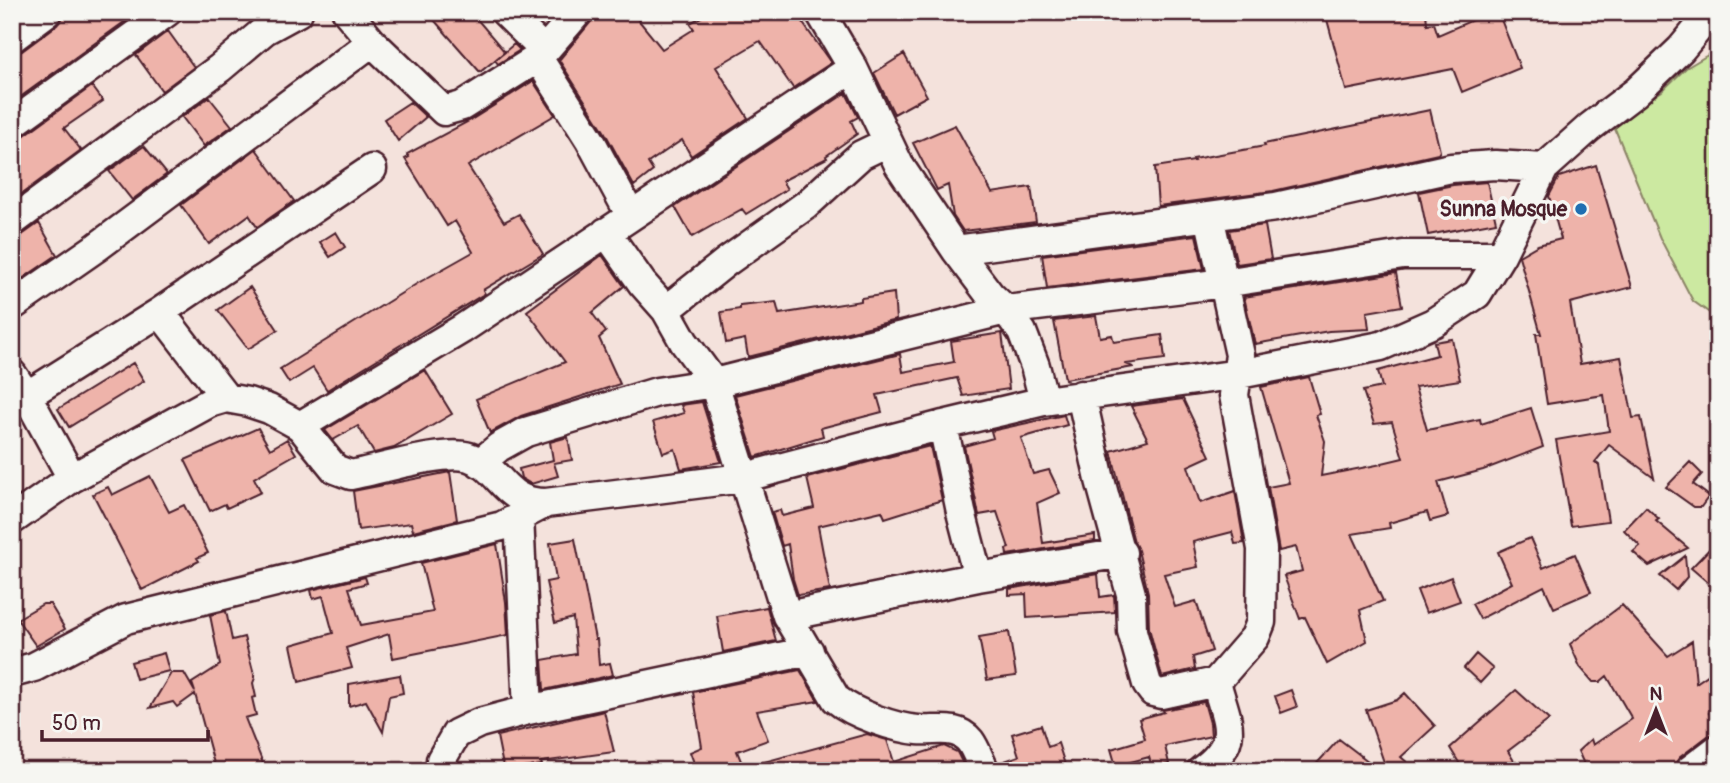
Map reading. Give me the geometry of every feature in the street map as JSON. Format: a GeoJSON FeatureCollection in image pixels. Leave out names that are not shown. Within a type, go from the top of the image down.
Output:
{"type":"FeatureCollection","features":[{"type":"Feature","properties":{"kind":"street"},"geometry":{"type":"LineString","coordinates":[[12,38],[47,12]]}},
{"type":"Feature","properties":{"kind":"street"},"geometry":{"type":"LineString","coordinates":[[12,124],[167,12]]}},
{"type":"Feature","properties":{"kind":"street"},"geometry":{"type":"LineString","coordinates":[[12,222],[220,68],[265,30],[298,12]]}},
{"type":"Feature","properties":{"kind":"street"},"geometry":{"type":"LineString","coordinates":[[346,12],[372,42],[444,111],[462,106],[541,54],[578,12]]}},
{"type":"Feature","properties":{"kind":"street"},"geometry":{"type":"LineString","coordinates":[[505,12],[541,54],[631,216]]}},
{"type":"Feature","properties":{"kind":"street"},"geometry":{"type":"LineString","coordinates":[[820,12],[852,68],[899,165],[956,250],[1022,332],[1044,401]]}},
{"type":"Feature","properties":{"kind":"street"},"geometry":{"type":"LineString","coordinates":[[12,520],[72,478],[209,403],[226,397],[269,409],[300,426],[335,470],[351,475],[446,455],[467,456],[480,463],[517,498],[531,503],[545,503],[742,478],[1044,401],[1239,374],[1381,346],[1423,327],[1477,294],[1501,255],[1544,168],[1590,127],[1636,92],[1681,49],[1701,25],[1707,12]]}},
{"type":"Feature","properties":{"kind":"street"},"geometry":{"type":"LineString","coordinates":[[12,306],[97,247],[372,42]]}},
{"type":"Feature","properties":{"kind":"street"},"geometry":{"type":"LineString","coordinates":[[300,426],[462,329],[852,68]]}},
{"type":"Feature","properties":{"kind":"street"},"geometry":{"type":"LineString","coordinates":[[666,310],[726,262],[806,205],[860,155],[888,142]]}},
{"type":"Feature","properties":{"kind":"street"},"geometry":{"type":"LineString","coordinates":[[956,250],[1276,207],[1451,168],[1494,165],[1544,168]]}},
{"type":"Feature","properties":{"kind":"street"},"geometry":{"type":"LineString","coordinates":[[72,478],[17,392],[160,312],[372,169]]}},
{"type":"Feature","properties":{"kind":"street"},"geometry":{"type":"LineString","coordinates":[[1081,395],[1100,480],[1122,553],[1131,594],[1132,631],[1147,684],[1153,692],[1161,694],[1216,682],[1255,637],[1261,622],[1262,549],[1234,395],[1240,355],[1209,216]]}},
{"type":"Feature","properties":{"kind":"street"},"geometry":{"type":"LineString","coordinates":[[606,232],[642,283],[666,310],[684,342],[714,383],[786,616],[836,699],[848,709],[912,729],[947,729],[959,734],[969,740],[985,771]]}},
{"type":"Feature","properties":{"kind":"street"},"geometry":{"type":"LineString","coordinates":[[480,463],[499,447],[526,432],[657,392],[714,383],[1006,310],[1224,283],[1403,255],[1501,255]]}},
{"type":"Feature","properties":{"kind":"street"},"geometry":{"type":"LineString","coordinates":[[160,312],[226,397]]}},
{"type":"Feature","properties":{"kind":"street"},"geometry":{"type":"LineString","coordinates":[[943,425],[978,578]]}},
{"type":"Feature","properties":{"kind":"street"},"geometry":{"type":"LineString","coordinates":[[12,673],[34,667],[125,619],[502,526],[545,503]]}},
{"type":"Feature","properties":{"kind":"street"},"geometry":{"type":"LineString","coordinates":[[519,516],[528,710]]}},
{"type":"Feature","properties":{"kind":"street"},"geometry":{"type":"LineString","coordinates":[[786,616],[1122,553]]}},
{"type":"Feature","properties":{"kind":"street"},"geometry":{"type":"LineString","coordinates":[[443,771],[441,760],[456,734],[479,723],[528,710],[809,651]]}},
{"type":"Feature","properties":{"kind":"street"},"geometry":{"type":"LineString","coordinates":[[1202,771],[1226,747],[1229,730],[1216,682]]}},
{"type":"Feature","properties":{"kind":"street"},"geometry":{"type":"LineString","coordinates":[[1689,771],[1718,749]]}},
{"type":"Feature","properties":{"kind":"green space"},"geometry":{"type":"Polygon","coordinates":[[[1718,49],[1718,319],[1693,301],[1660,238],[1613,124],[1662,91],[1686,68],[1718,49]]]}},
{"type":"Feature","properties":{"kind":"building"},"geometry":{"type":"Polygon","coordinates":[[[63,12],[138,12],[12,103],[12,54],[22,51],[57,25],[63,12]]]}},
{"type":"Feature","properties":{"kind":"building"},"geometry":{"type":"Polygon","coordinates":[[[427,12],[471,12],[505,52],[480,72],[427,12]]]}},
{"type":"Feature","properties":{"kind":"building"},"geometry":{"type":"Polygon","coordinates":[[[599,12],[632,12],[662,49],[694,29],[690,23],[710,12],[795,12],[831,63],[793,88],[760,41],[716,67],[748,118],[691,156],[682,140],[648,163],[653,171],[634,186],[604,131],[559,60],[599,12]]]}},
{"type":"Feature","properties":{"kind":"building"},"geometry":{"type":"Polygon","coordinates":[[[1325,12],[1426,12],[1427,24],[1434,23],[1438,35],[1491,12],[1498,12],[1520,68],[1462,92],[1453,69],[1346,90],[1325,12]]]}},
{"type":"Feature","properties":{"kind":"building"},"geometry":{"type":"Polygon","coordinates":[[[168,31],[194,67],[162,91],[136,55],[168,31]]]}},
{"type":"Feature","properties":{"kind":"building"},"geometry":{"type":"Polygon","coordinates":[[[514,44],[520,50],[498,64],[495,60],[514,44]]]}},
{"type":"Feature","properties":{"kind":"building"},"geometry":{"type":"Polygon","coordinates":[[[904,54],[927,96],[894,114],[874,73],[904,54]]]}},
{"type":"Feature","properties":{"kind":"building"},"geometry":{"type":"Polygon","coordinates":[[[533,81],[555,115],[468,166],[504,222],[519,214],[543,254],[483,290],[485,294],[327,390],[313,368],[289,383],[280,369],[473,252],[455,221],[447,226],[405,159],[409,157],[407,154],[471,120],[533,81]]]}},
{"type":"Feature","properties":{"kind":"building"},"geometry":{"type":"Polygon","coordinates":[[[92,86],[103,101],[64,128],[81,150],[12,201],[12,140],[22,137],[92,86]]]}},
{"type":"Feature","properties":{"kind":"building"},"geometry":{"type":"Polygon","coordinates":[[[846,93],[858,117],[851,121],[857,134],[826,156],[827,158],[782,181],[787,189],[746,214],[742,209],[692,237],[675,207],[846,93]]]}},
{"type":"Feature","properties":{"kind":"building"},"geometry":{"type":"Polygon","coordinates":[[[209,97],[232,126],[204,146],[182,117],[209,97]]]}},
{"type":"Feature","properties":{"kind":"building"},"geometry":{"type":"Polygon","coordinates":[[[410,102],[426,117],[398,141],[384,119],[410,102]]]}},
{"type":"Feature","properties":{"kind":"building"},"geometry":{"type":"Polygon","coordinates":[[[1430,110],[1440,151],[1438,154],[1273,191],[1158,206],[1155,167],[1430,110]]]}},
{"type":"Feature","properties":{"kind":"building"},"geometry":{"type":"Polygon","coordinates":[[[955,125],[992,193],[1031,187],[1036,222],[963,231],[953,216],[948,185],[937,190],[913,143],[955,125]]]}},
{"type":"Feature","properties":{"kind":"building"},"geometry":{"type":"Polygon","coordinates":[[[144,146],[167,174],[132,200],[109,171],[144,146]]]}},
{"type":"Feature","properties":{"kind":"building"},"geometry":{"type":"Polygon","coordinates":[[[256,149],[294,201],[257,227],[249,215],[209,244],[181,205],[256,149]]]}},
{"type":"Feature","properties":{"kind":"building"},"geometry":{"type":"Polygon","coordinates":[[[1596,165],[1632,287],[1570,303],[1580,364],[1621,357],[1633,418],[1641,417],[1654,478],[1609,445],[1595,462],[1599,465],[1608,521],[1571,526],[1556,440],[1609,431],[1604,395],[1547,404],[1536,334],[1541,334],[1519,256],[1538,245],[1561,239],[1549,196],[1559,177],[1596,165]]]}},
{"type":"Feature","properties":{"kind":"building"},"geometry":{"type":"Polygon","coordinates":[[[1487,182],[1496,222],[1428,235],[1419,192],[1487,182]]]}},
{"type":"Feature","properties":{"kind":"building"},"geometry":{"type":"Polygon","coordinates":[[[39,223],[57,255],[19,281],[12,271],[12,238],[22,235],[39,223]]]}},
{"type":"Feature","properties":{"kind":"building"},"geometry":{"type":"Polygon","coordinates":[[[1265,225],[1271,259],[1237,264],[1229,230],[1265,225]]]}},
{"type":"Feature","properties":{"kind":"building"},"geometry":{"type":"Polygon","coordinates":[[[336,232],[345,247],[330,257],[320,242],[336,232]]]}},
{"type":"Feature","properties":{"kind":"building"},"geometry":{"type":"Polygon","coordinates":[[[1196,235],[1204,269],[1047,288],[1042,255],[1196,235]]]}},
{"type":"Feature","properties":{"kind":"building"},"geometry":{"type":"Polygon","coordinates":[[[602,255],[624,286],[592,313],[606,332],[599,338],[620,384],[521,416],[490,433],[476,399],[565,362],[527,311],[602,255]]]}},
{"type":"Feature","properties":{"kind":"building"},"geometry":{"type":"Polygon","coordinates":[[[1396,273],[1402,306],[1367,312],[1369,329],[1329,331],[1255,344],[1244,297],[1396,273]]]}},
{"type":"Feature","properties":{"kind":"building"},"geometry":{"type":"Polygon","coordinates":[[[250,287],[278,330],[248,349],[218,310],[250,287]]]}},
{"type":"Feature","properties":{"kind":"building"},"geometry":{"type":"Polygon","coordinates":[[[894,293],[896,320],[748,357],[745,339],[726,343],[721,312],[740,309],[740,306],[776,302],[779,314],[894,293]]]}},
{"type":"Feature","properties":{"kind":"building"},"geometry":{"type":"Polygon","coordinates":[[[1096,316],[1100,337],[1112,335],[1114,342],[1162,335],[1165,359],[1126,364],[1133,367],[1065,379],[1054,321],[1096,316]]]}},
{"type":"Feature","properties":{"kind":"building"},"geometry":{"type":"Polygon","coordinates":[[[1002,333],[1009,389],[963,396],[957,378],[877,395],[882,412],[821,428],[823,436],[755,457],[735,395],[900,354],[903,372],[954,362],[951,341],[1002,333]]]}},
{"type":"Feature","properties":{"kind":"building"},"geometry":{"type":"Polygon","coordinates":[[[1452,339],[1460,380],[1415,387],[1427,430],[1480,419],[1481,424],[1531,408],[1543,447],[1483,470],[1438,482],[1448,516],[1430,521],[1427,512],[1389,523],[1390,528],[1352,534],[1383,601],[1360,610],[1367,641],[1327,664],[1305,617],[1300,619],[1284,576],[1302,571],[1296,547],[1279,551],[1268,487],[1289,483],[1261,387],[1309,377],[1320,414],[1316,415],[1325,441],[1321,476],[1382,464],[1403,458],[1392,422],[1374,424],[1363,391],[1382,387],[1378,371],[1437,355],[1434,342],[1452,339]]]}},
{"type":"Feature","properties":{"kind":"building"},"geometry":{"type":"Polygon","coordinates":[[[133,363],[144,381],[69,427],[58,409],[133,363]]]}},
{"type":"Feature","properties":{"kind":"building"},"geometry":{"type":"Polygon","coordinates":[[[425,370],[452,414],[394,448],[374,453],[358,426],[333,440],[325,430],[425,370]]]}},
{"type":"Feature","properties":{"kind":"building"},"geometry":{"type":"Polygon","coordinates":[[[1183,399],[1210,456],[1188,466],[1200,503],[1235,491],[1244,543],[1235,544],[1232,532],[1193,542],[1198,567],[1164,574],[1175,607],[1196,601],[1212,651],[1193,657],[1195,669],[1162,677],[1149,628],[1148,593],[1111,451],[1148,440],[1131,406],[1183,399]]]}},
{"type":"Feature","properties":{"kind":"building"},"geometry":{"type":"Polygon","coordinates":[[[702,402],[721,462],[681,469],[675,449],[663,453],[653,422],[684,413],[681,405],[702,402]]]}},
{"type":"Feature","properties":{"kind":"building"},"geometry":{"type":"Polygon","coordinates":[[[1064,415],[1067,425],[1021,438],[1033,474],[1049,470],[1060,493],[1037,503],[1043,543],[1095,535],[1095,541],[1007,555],[1006,549],[1009,548],[997,512],[979,515],[964,446],[993,438],[991,431],[1064,415]]]}},
{"type":"Feature","properties":{"kind":"building"},"geometry":{"type":"Polygon","coordinates":[[[258,428],[270,449],[287,439],[296,454],[254,478],[261,492],[227,508],[225,504],[210,511],[185,460],[258,428]]]}},
{"type":"Feature","properties":{"kind":"building"},"geometry":{"type":"Polygon","coordinates":[[[568,437],[572,460],[554,463],[558,476],[531,484],[521,478],[519,469],[553,460],[550,442],[568,437]]]}},
{"type":"Feature","properties":{"kind":"building"},"geometry":{"type":"Polygon","coordinates":[[[930,446],[942,500],[885,518],[882,511],[818,526],[830,590],[798,595],[788,544],[782,546],[772,512],[780,510],[782,516],[814,508],[807,478],[930,446]]]}},
{"type":"Feature","properties":{"kind":"building"},"geometry":{"type":"Polygon","coordinates":[[[1690,462],[1702,474],[1693,484],[1709,496],[1701,507],[1694,507],[1666,487],[1690,462]]]}},
{"type":"Feature","properties":{"kind":"building"},"geometry":{"type":"Polygon","coordinates":[[[450,472],[457,520],[413,531],[411,523],[358,530],[353,491],[450,472]]]}},
{"type":"Feature","properties":{"kind":"building"},"geometry":{"type":"Polygon","coordinates":[[[150,476],[169,512],[184,505],[208,553],[197,558],[199,561],[142,590],[93,494],[108,487],[112,495],[150,476]]]}},
{"type":"Feature","properties":{"kind":"building"},"geometry":{"type":"Polygon","coordinates":[[[1646,507],[1659,519],[1656,521],[1688,548],[1649,566],[1633,552],[1640,546],[1624,530],[1646,507]]]}},
{"type":"Feature","properties":{"kind":"building"},"geometry":{"type":"Polygon","coordinates":[[[1530,538],[1543,568],[1575,554],[1591,592],[1554,608],[1544,586],[1480,619],[1472,604],[1512,583],[1498,552],[1530,538]]]}},
{"type":"Feature","properties":{"kind":"building"},"geometry":{"type":"Polygon","coordinates":[[[575,539],[597,639],[599,665],[610,663],[613,675],[544,690],[542,660],[576,654],[573,618],[555,623],[546,582],[556,580],[550,543],[575,539]]]}},
{"type":"Feature","properties":{"kind":"building"},"geometry":{"type":"Polygon","coordinates":[[[1718,540],[1718,591],[1691,568],[1718,540]]]}},
{"type":"Feature","properties":{"kind":"building"},"geometry":{"type":"Polygon","coordinates":[[[497,544],[508,635],[393,658],[389,634],[346,648],[352,668],[299,682],[291,645],[333,633],[323,596],[313,599],[311,590],[365,577],[367,583],[349,588],[361,625],[433,612],[421,563],[497,544]]]}},
{"type":"Feature","properties":{"kind":"building"},"geometry":{"type":"Polygon","coordinates":[[[1685,556],[1687,577],[1676,590],[1660,576],[1685,556]]]}},
{"type":"Feature","properties":{"kind":"building"},"geometry":{"type":"Polygon","coordinates":[[[1098,574],[1100,597],[1114,595],[1115,612],[1027,618],[1026,594],[1009,595],[1009,589],[1098,574]]]}},
{"type":"Feature","properties":{"kind":"building"},"geometry":{"type":"Polygon","coordinates":[[[1451,577],[1460,601],[1426,613],[1417,590],[1451,577]]]}},
{"type":"Feature","properties":{"kind":"building"},"geometry":{"type":"Polygon","coordinates":[[[43,604],[50,604],[65,629],[36,646],[17,619],[43,604]]]}},
{"type":"Feature","properties":{"kind":"building"},"geometry":{"type":"Polygon","coordinates":[[[1622,605],[1668,656],[1692,641],[1696,683],[1718,668],[1718,707],[1709,713],[1718,733],[1708,736],[1679,758],[1671,771],[1587,771],[1578,751],[1591,739],[1593,745],[1632,719],[1607,676],[1600,682],[1593,682],[1580,667],[1570,644],[1622,605]]]}},
{"type":"Feature","properties":{"kind":"building"},"geometry":{"type":"Polygon","coordinates":[[[767,607],[776,641],[723,652],[717,616],[767,607]]]}},
{"type":"Feature","properties":{"kind":"building"},"geometry":{"type":"Polygon","coordinates":[[[226,611],[232,640],[244,637],[255,678],[253,683],[256,697],[252,698],[256,715],[245,718],[266,771],[216,771],[195,694],[177,707],[173,702],[150,708],[171,673],[184,673],[195,692],[192,683],[220,665],[210,615],[226,611]]]}},
{"type":"Feature","properties":{"kind":"building"},"geometry":{"type":"Polygon","coordinates":[[[1009,632],[1016,676],[987,680],[979,637],[1009,632]]]}},
{"type":"Feature","properties":{"kind":"building"},"geometry":{"type":"Polygon","coordinates":[[[164,653],[169,671],[136,679],[131,662],[164,653]]]}},
{"type":"Feature","properties":{"kind":"building"},"geometry":{"type":"Polygon","coordinates":[[[1476,654],[1493,669],[1480,683],[1464,668],[1476,654]]]}},
{"type":"Feature","properties":{"kind":"building"},"geometry":{"type":"Polygon","coordinates":[[[800,670],[818,701],[757,711],[768,740],[737,751],[745,771],[697,771],[690,752],[702,747],[693,692],[800,670]]]}},
{"type":"Feature","properties":{"kind":"building"},"geometry":{"type":"Polygon","coordinates":[[[400,675],[403,693],[389,696],[383,732],[366,701],[349,706],[349,684],[400,675]]]}},
{"type":"Feature","properties":{"kind":"building"},"geometry":{"type":"Polygon","coordinates":[[[1291,690],[1297,707],[1281,713],[1275,696],[1291,690]]]}},
{"type":"Feature","properties":{"kind":"building"},"geometry":{"type":"Polygon","coordinates":[[[1516,690],[1549,720],[1508,751],[1520,771],[1464,771],[1450,748],[1516,690]]]}},
{"type":"Feature","properties":{"kind":"building"},"geometry":{"type":"Polygon","coordinates":[[[1405,693],[1435,726],[1401,757],[1417,771],[1387,771],[1366,710],[1397,700],[1405,693]]]}},
{"type":"Feature","properties":{"kind":"building"},"geometry":{"type":"Polygon","coordinates":[[[1204,702],[1211,736],[1165,746],[1169,764],[1152,767],[1149,757],[1116,766],[1111,749],[1145,739],[1139,719],[1164,712],[1163,710],[1204,702]]]}},
{"type":"Feature","properties":{"kind":"building"},"geometry":{"type":"Polygon","coordinates":[[[604,711],[614,752],[541,762],[542,765],[504,771],[497,736],[604,711]]]}},
{"type":"Feature","properties":{"kind":"building"},"geometry":{"type":"Polygon","coordinates":[[[1041,725],[1048,747],[1058,743],[1067,771],[1001,771],[999,763],[1019,756],[1012,734],[1041,725]]]}},
{"type":"Feature","properties":{"kind":"building"},"geometry":{"type":"Polygon","coordinates":[[[867,734],[887,740],[894,762],[944,746],[957,752],[965,768],[956,771],[754,771],[753,765],[867,734]]]}},
{"type":"Feature","properties":{"kind":"building"},"geometry":{"type":"Polygon","coordinates":[[[1339,739],[1381,771],[1310,771],[1339,739]]]}},
{"type":"Feature","properties":{"kind":"place","name":"Sunna Mosque"},"geometry":{"type":"Point","coordinates":[1581,209]}}]}
